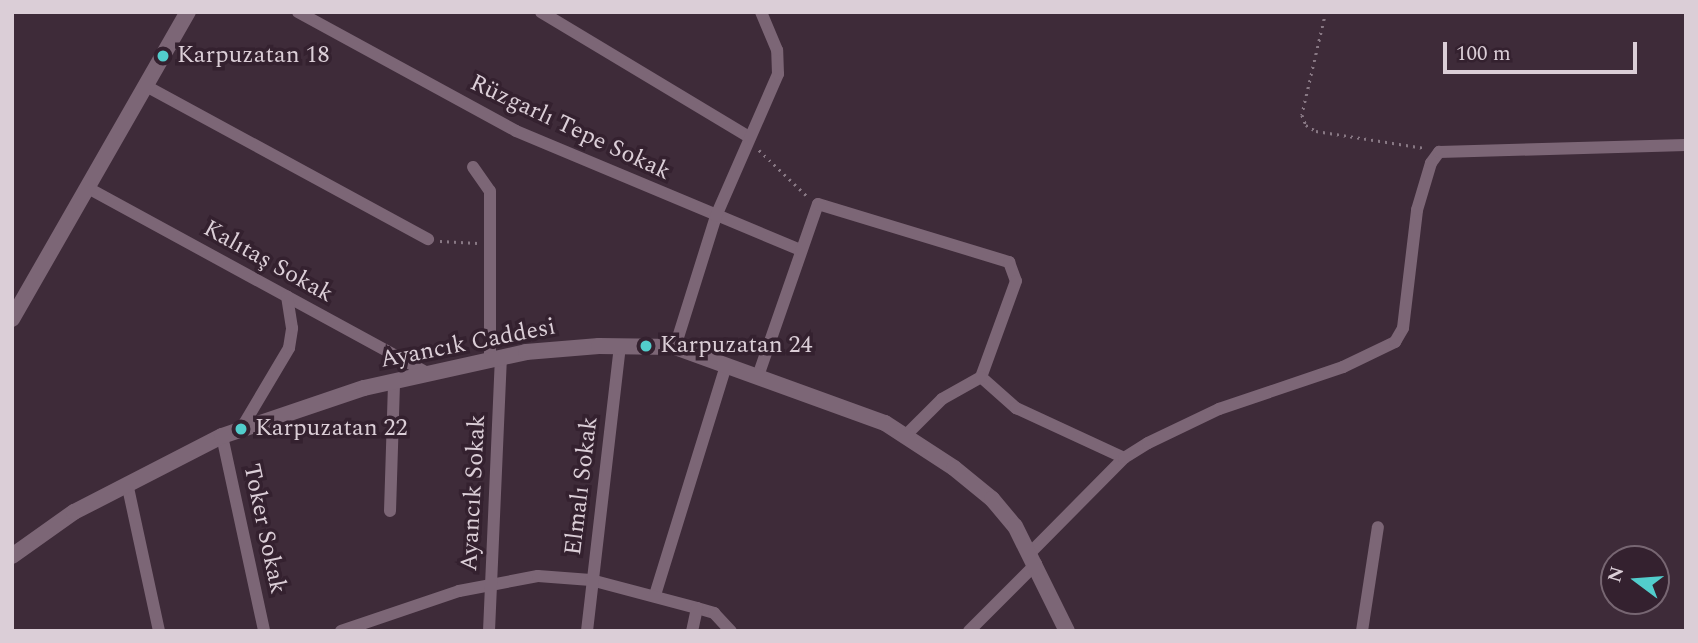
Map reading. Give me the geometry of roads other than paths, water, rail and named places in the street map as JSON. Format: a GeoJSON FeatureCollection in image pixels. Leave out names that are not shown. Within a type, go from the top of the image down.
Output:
{"type":"FeatureCollection","features":[{"type":"Feature","properties":{"kind":"street"},"geometry":{"type":"LineString","coordinates":[[12,319],[188,12]]}},
{"type":"Feature","properties":{"kind":"street","name":"Rüzgarlı Tepe Sokak"},"geometry":{"type":"LineString","coordinates":[[298,12],[516,131],[801,250]]}},
{"type":"Feature","properties":{"kind":"street"},"geometry":{"type":"LineString","coordinates":[[541,12],[749,136]]}},
{"type":"Feature","properties":{"kind":"street"},"geometry":{"type":"LineString","coordinates":[[675,347],[716,216],[779,67],[777,50],[761,12]]}},
{"type":"Feature","properties":{"kind":"street"},"geometry":{"type":"LineString","coordinates":[[146,86],[428,239]]}},
{"type":"Feature","properties":{"kind":"street"},"geometry":{"type":"LineString","coordinates":[[969,631],[1124,458],[1219,409],[1343,367],[1395,342],[1403,328],[1417,210],[1431,163],[1439,152],[1686,145]]}},
{"type":"Feature","properties":{"kind":"street","name":"Ayancık Sokak"},"geometry":{"type":"LineString","coordinates":[[473,167],[490,191],[490,250],[496,358],[489,631]]}},
{"type":"Feature","properties":{"kind":"street","name":"Kalıtaş Sokak"},"geometry":{"type":"LineString","coordinates":[[88,188],[428,373]]}},
{"type":"Feature","properties":{"kind":"street"},"geometry":{"type":"LineString","coordinates":[[758,376],[818,204],[892,229],[944,239],[1012,265],[1016,281],[981,377],[942,399],[906,436]]}},
{"type":"Feature","properties":{"kind":"street"},"geometry":{"type":"LineString","coordinates":[[241,429],[289,348],[292,317],[287,296]]}},
{"type":"Feature","properties":{"kind":"street","name":"Ayancık Caddesi"},"geometry":{"type":"LineString","coordinates":[[12,556],[74,512],[127,483],[241,429],[394,381],[496,358],[620,346],[675,347],[885,423],[906,436],[992,499],[1033,559],[1067,631]]}},
{"type":"Feature","properties":{"kind":"street","name":"Elmalı Sokak"},"geometry":{"type":"LineString","coordinates":[[587,631],[620,346]]}},
{"type":"Feature","properties":{"kind":"street"},"geometry":{"type":"LineString","coordinates":[[655,595],[726,365]]}},
{"type":"Feature","properties":{"kind":"street"},"geometry":{"type":"LineString","coordinates":[[981,377],[1016,408],[1124,458]]}},
{"type":"Feature","properties":{"kind":"street"},"geometry":{"type":"LineString","coordinates":[[390,511],[394,381]]}},
{"type":"Feature","properties":{"kind":"street","name":"Toker Sokak"},"geometry":{"type":"LineString","coordinates":[[222,436],[264,631]]}},
{"type":"Feature","properties":{"kind":"street"},"geometry":{"type":"LineString","coordinates":[[127,483],[159,631]]}},
{"type":"Feature","properties":{"kind":"street"},"geometry":{"type":"LineString","coordinates":[[1362,631],[1378,527]]}},
{"type":"Feature","properties":{"kind":"street"},"geometry":{"type":"LineString","coordinates":[[341,631],[491,584],[538,576],[591,580],[655,595],[714,613],[731,631]]}},
{"type":"Feature","properties":{"kind":"street"},"geometry":{"type":"LineString","coordinates":[[692,631],[697,608]]}},
{"type":"Feature","properties":{"kind":"place","name":"Karpuzatan 18"},"geometry":{"type":"Point","coordinates":[163,56]}},
{"type":"Feature","properties":{"kind":"place","name":"Karpuzatan 24"},"geometry":{"type":"Point","coordinates":[646,346]}},
{"type":"Feature","properties":{"kind":"place","name":"Karpuzatan 22"},"geometry":{"type":"Point","coordinates":[241,429]}}]}
